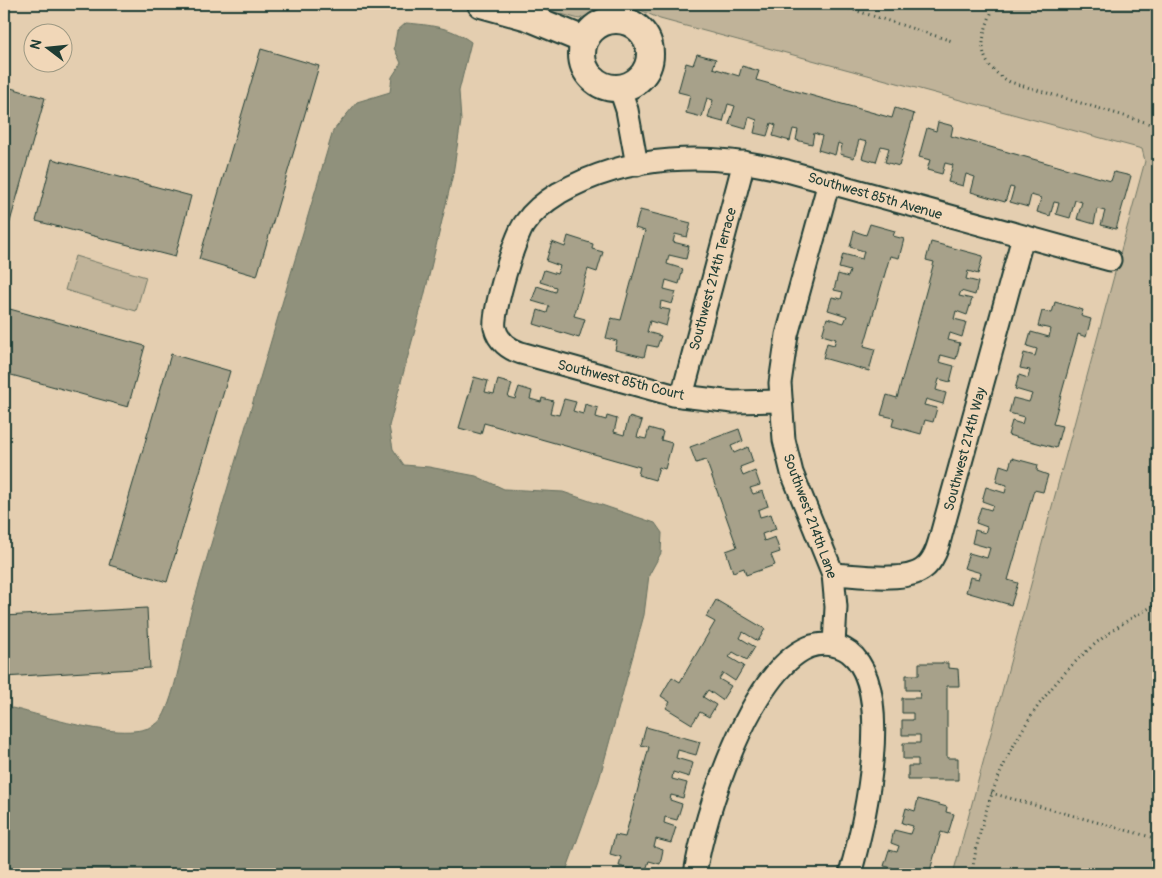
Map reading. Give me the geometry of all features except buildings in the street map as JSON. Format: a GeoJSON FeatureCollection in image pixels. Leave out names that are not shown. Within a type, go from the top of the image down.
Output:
{"type":"FeatureCollection","features":[{"type":"Feature","properties":{"kind":"street"},"geometry":{"type":"LineString","coordinates":[[481,4],[528,17],[584,40]]}},
{"type":"Feature","properties":{"kind":"street"},"geometry":{"type":"LineString","coordinates":[[617,20],[631,24],[643,33],[650,52],[647,67],[638,80],[620,88],[602,86],[588,75],[581,58],[584,40],[597,25],[617,20]]}},
{"type":"Feature","properties":{"kind":"street"},"geometry":{"type":"LineString","coordinates":[[620,88],[627,110],[637,165]]}},
{"type":"Feature","properties":{"kind":"street","name":"Southwest 85th Avenue"},"geometry":{"type":"LineString","coordinates":[[499,336],[495,328],[495,316],[515,241],[528,218],[542,205],[571,187],[599,175],[637,165],[697,158],[744,162],[829,182],[1110,260]]}},
{"type":"Feature","properties":{"kind":"street","name":"Southwest 214th Terrace"},"geometry":{"type":"LineString","coordinates":[[682,396],[744,162]]}},
{"type":"Feature","properties":{"kind":"street","name":"Southwest 214th Lane"},"geometry":{"type":"LineString","coordinates":[[829,182],[787,335],[782,365],[781,401],[784,440],[792,473],[833,574],[836,607],[834,645]]}},
{"type":"Feature","properties":{"kind":"street","name":"Southwest 214th Way"},"geometry":{"type":"LineString","coordinates":[[833,574],[884,576],[910,574],[922,570],[933,557],[940,540],[1022,237]]}},
{"type":"Feature","properties":{"kind":"street","name":"Southwest 85th Court"},"geometry":{"type":"LineString","coordinates":[[499,336],[505,345],[521,353],[682,396],[733,402],[781,401]]}},
{"type":"Feature","properties":{"kind":"street"},"geometry":{"type":"LineString","coordinates":[[695,874],[720,783],[740,733],[768,682],[780,668],[798,653],[811,646],[834,645],[851,654],[863,670],[873,714],[872,756],[867,799],[850,874]]}},
{"type":"Feature","properties":{"kind":"path"},"geometry":{"type":"LineString","coordinates":[[761,4],[787,7],[809,4]]}},
{"type":"Feature","properties":{"kind":"path"},"geometry":{"type":"LineString","coordinates":[[835,4],[952,42]]}},
{"type":"Feature","properties":{"kind":"path"},"geometry":{"type":"LineString","coordinates":[[995,4],[983,33],[982,46],[990,67],[1000,76],[1010,82],[1158,126]]}},
{"type":"Feature","properties":{"kind":"path"},"geometry":{"type":"LineString","coordinates":[[972,874],[975,853],[992,793],[1019,736],[1037,707],[1060,680],[1100,641],[1158,604]]}},
{"type":"Feature","properties":{"kind":"path"},"geometry":{"type":"LineString","coordinates":[[992,793],[1158,839]]}},
{"type":"Feature","properties":{"kind":"shaded area"},"geometry":{"type":"Polygon","coordinates":[[[526,4],[1158,4],[1158,874],[953,874],[1145,161],[1142,149],[660,19],[634,7],[607,7],[579,19],[526,4]]]}},
{"type":"Feature","properties":{"kind":"shaded area"},"geometry":{"type":"Polygon","coordinates":[[[406,23],[448,30],[471,42],[459,91],[461,121],[453,174],[424,297],[389,426],[393,449],[404,465],[429,467],[476,476],[504,489],[563,492],[655,523],[662,533],[661,553],[649,575],[644,615],[599,780],[565,874],[4,874],[4,711],[12,708],[91,728],[134,731],[151,727],[162,718],[167,709],[175,683],[190,615],[333,131],[357,102],[390,92],[392,77],[401,63],[394,48],[397,31],[406,23]]]}},
{"type":"Feature","properties":{"kind":"shaded area"},"geometry":{"type":"Polygon","coordinates":[[[75,256],[146,277],[136,311],[65,290],[75,256]]]}}]}
